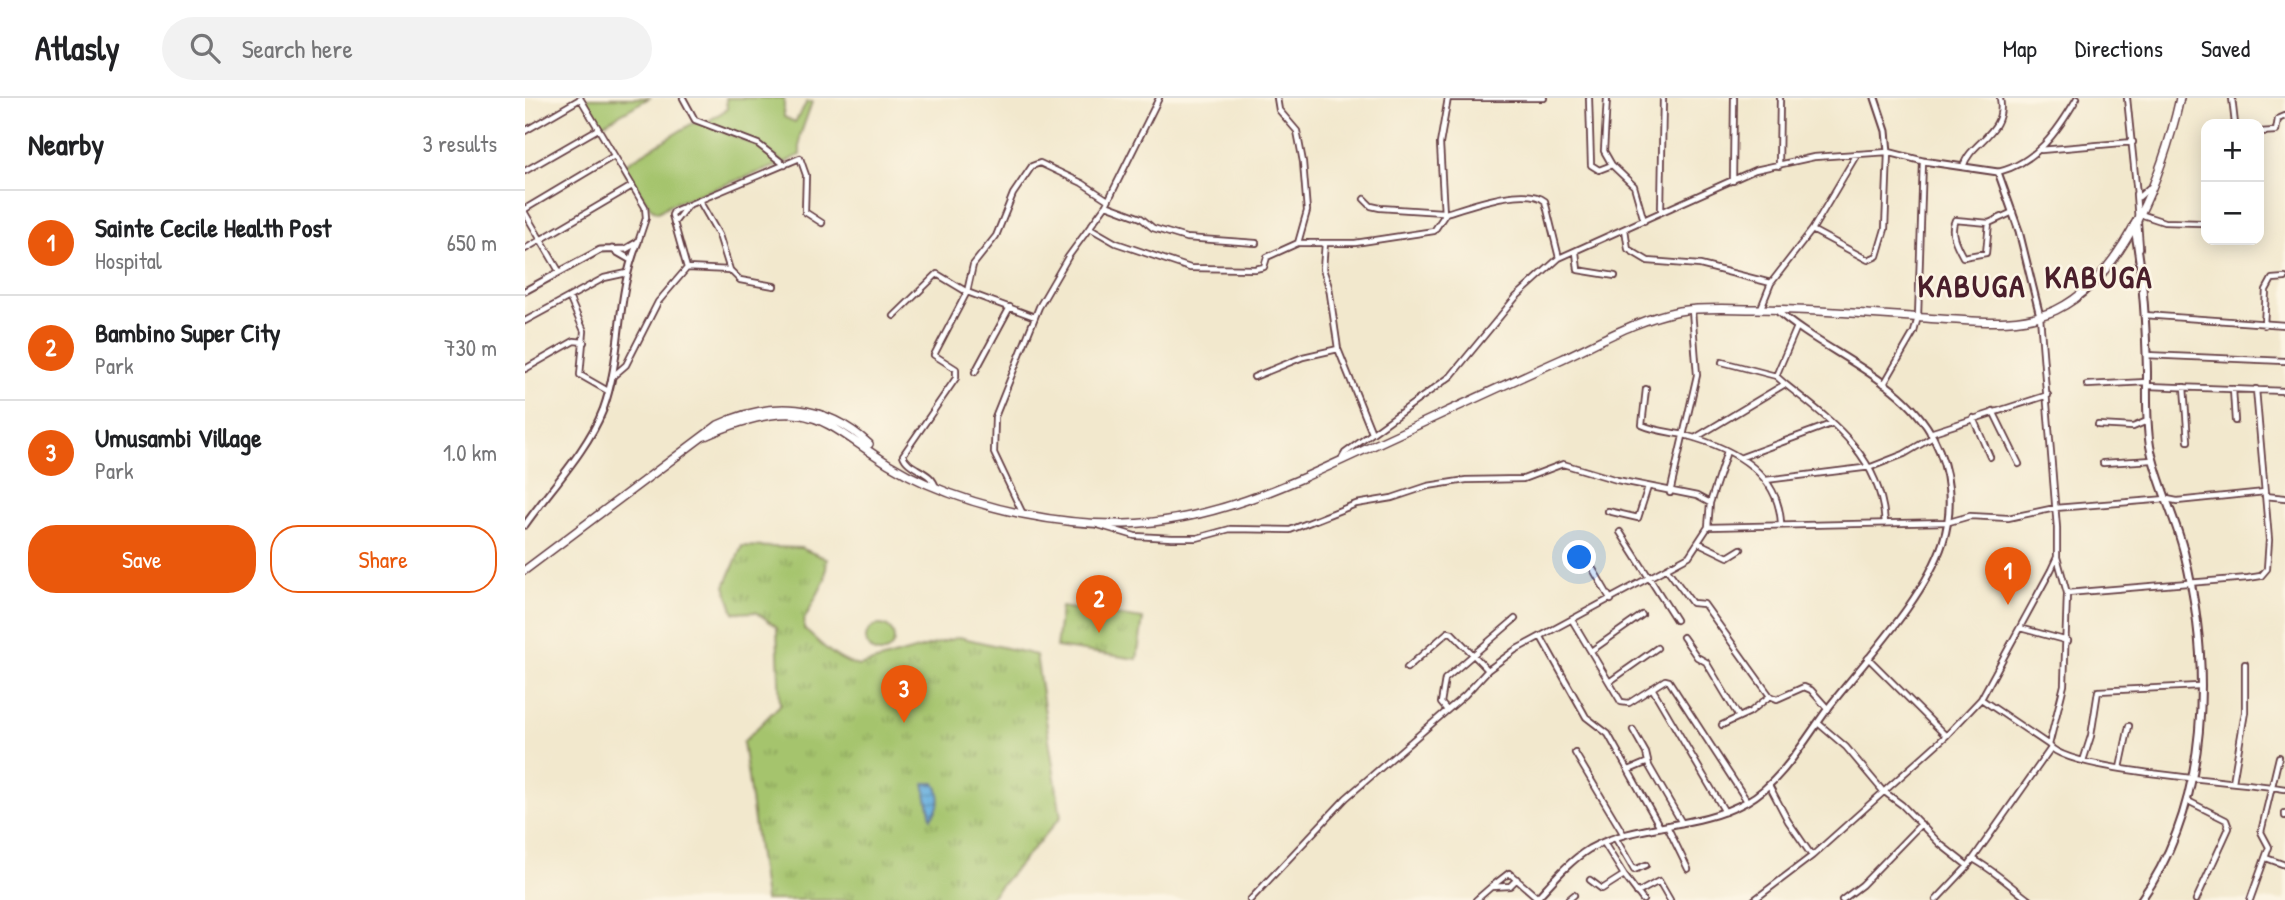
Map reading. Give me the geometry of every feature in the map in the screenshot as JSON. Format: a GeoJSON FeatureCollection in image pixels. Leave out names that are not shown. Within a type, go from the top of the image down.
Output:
{"type":"FeatureCollection","features":[{"type":"Feature","properties":{"kind":"highway"},"geometry":{"type":"LineString","coordinates":[[525,570],[719,425],[737,416],[769,408],[798,408],[840,422],[886,459],[911,476],[936,488],[1022,512],[1091,523],[1170,520],[1217,510],[1293,483],[1612,336],[1650,320],[1692,310],[1775,309],[2007,322],[2041,316],[2071,301],[2091,285],[2108,264],[2153,185],[2169,144],[2180,98]]}},
{"type":"Feature","properties":{"kind":"main road"},"geometry":{"type":"LineString","coordinates":[[2133,222],[2144,315],[2147,421],[2153,460],[2184,553],[2197,638],[2199,686],[2199,719],[2188,800],[2171,847],[2141,900]]}},
{"type":"Feature","properties":{"kind":"street"},"geometry":{"type":"LineString","coordinates":[[683,98],[695,120],[758,145],[785,164]]}},
{"type":"Feature","properties":{"kind":"street"},"geometry":{"type":"LineString","coordinates":[[1022,512],[998,466],[993,428],[1035,317],[1061,269],[1107,202],[1159,98]]}},
{"type":"Feature","properties":{"kind":"street"},"geometry":{"type":"LineString","coordinates":[[1277,98],[1279,110],[1297,131],[1303,162],[1307,211],[1298,243]]}},
{"type":"Feature","properties":{"kind":"street"},"geometry":{"type":"LineString","coordinates":[[1090,228],[1115,243],[1200,270],[1261,268],[1267,257],[1298,243],[1355,243],[1426,234],[1434,231],[1443,213],[1440,144],[1448,98],[1544,98]]}},
{"type":"Feature","properties":{"kind":"street"},"geometry":{"type":"LineString","coordinates":[[1589,98],[1591,165],[1599,170],[1612,165]]}},
{"type":"Feature","properties":{"kind":"street"},"geometry":{"type":"LineString","coordinates":[[1607,98],[1604,151],[1612,165],[1634,186],[1644,221]]}},
{"type":"Feature","properties":{"kind":"street"},"geometry":{"type":"LineString","coordinates":[[1661,210],[1663,98]]}},
{"type":"Feature","properties":{"kind":"street"},"geometry":{"type":"LineString","coordinates":[[1733,181],[1734,98]]}},
{"type":"Feature","properties":{"kind":"street"},"geometry":{"type":"LineString","coordinates":[[1779,166],[1780,98]]}},
{"type":"Feature","properties":{"kind":"street"},"geometry":{"type":"LineString","coordinates":[[1811,230],[1868,260],[1877,256],[1885,229],[1888,152],[1886,131],[1875,98]]}},
{"type":"Feature","properties":{"kind":"street"},"geometry":{"type":"LineString","coordinates":[[1963,168],[1966,157],[1983,142],[1998,121],[2000,98]]}},
{"type":"Feature","properties":{"kind":"street"},"geometry":{"type":"LineString","coordinates":[[1341,461],[1345,453],[1451,376],[1528,284],[1559,258],[1755,170],[1814,156],[1888,152],[1923,161],[1998,172],[2025,164],[2062,123],[2077,98]]}},
{"type":"Feature","properties":{"kind":"street"},"geometry":{"type":"LineString","coordinates":[[2127,98],[2139,213],[2142,301]]}},
{"type":"Feature","properties":{"kind":"street"},"geometry":{"type":"LineString","coordinates":[[2232,98],[2234,119]]}},
{"type":"Feature","properties":{"kind":"street"},"geometry":{"type":"LineString","coordinates":[[525,131],[580,99],[646,214],[627,273],[608,391],[590,434],[525,525]]}},
{"type":"Feature","properties":{"kind":"street"},"geometry":{"type":"LineString","coordinates":[[2264,132],[2276,131],[2278,119],[2285,116]]}},
{"type":"Feature","properties":{"kind":"street"},"geometry":{"type":"LineString","coordinates":[[525,171],[598,129]]}},
{"type":"Feature","properties":{"kind":"street"},"geometry":{"type":"LineString","coordinates":[[2040,150],[2133,142]]}},
{"type":"Feature","properties":{"kind":"street"},"geometry":{"type":"LineString","coordinates":[[1760,309],[1771,283],[1811,230],[1857,155]]}},
{"type":"Feature","properties":{"kind":"street"},"geometry":{"type":"LineString","coordinates":[[559,271],[525,211],[614,156]]}},
{"type":"Feature","properties":{"kind":"street"},"geometry":{"type":"LineString","coordinates":[[687,268],[673,212],[800,158],[806,175],[805,212],[822,223]]}},
{"type":"Feature","properties":{"kind":"street"},"geometry":{"type":"LineString","coordinates":[[1884,385],[1914,332],[1918,317],[1923,161]]}},
{"type":"Feature","properties":{"kind":"street"},"geometry":{"type":"LineString","coordinates":[[936,488],[929,475],[902,457],[957,375],[956,369],[934,355],[967,292],[973,265],[996,236],[1013,194],[1036,163],[1082,183],[1107,202],[1141,218],[1153,228],[1186,238],[1256,243]]}},
{"type":"Feature","properties":{"kind":"street"},"geometry":{"type":"LineString","coordinates":[[1936,900],[1968,866],[2050,746],[2064,685],[2068,641],[2067,593],[2057,557],[2041,316],[2013,212],[1998,172]]}},
{"type":"Feature","properties":{"kind":"street"},"geometry":{"type":"LineString","coordinates":[[2135,190],[2139,197],[2153,185]]}},
{"type":"Feature","properties":{"kind":"street"},"geometry":{"type":"LineString","coordinates":[[525,248],[632,186]]}},
{"type":"Feature","properties":{"kind":"street"},"geometry":{"type":"LineString","coordinates":[[1364,199],[1371,206],[1380,208],[1443,213],[1504,197],[1542,198],[1559,258]]}},
{"type":"Feature","properties":{"kind":"street"},"geometry":{"type":"LineString","coordinates":[[700,202],[719,235],[730,270],[740,280],[774,286]]}},
{"type":"Feature","properties":{"kind":"street"},"geometry":{"type":"LineString","coordinates":[[674,224],[687,206]]}},
{"type":"Feature","properties":{"kind":"street"},"geometry":{"type":"LineString","coordinates":[[1989,223],[1986,253],[1963,257],[1954,238],[1952,225],[1955,220],[1989,223],[2013,212]]}},
{"type":"Feature","properties":{"kind":"street"},"geometry":{"type":"LineString","coordinates":[[2139,213],[2147,219],[2164,222],[2201,223]]}},
{"type":"Feature","properties":{"kind":"street"},"geometry":{"type":"LineString","coordinates":[[1625,228],[1628,249],[1644,260],[1721,268],[1771,283]]}},
{"type":"Feature","properties":{"kind":"street"},"geometry":{"type":"LineString","coordinates":[[525,291],[600,250],[629,248],[638,242]]}},
{"type":"Feature","properties":{"kind":"street"},"geometry":{"type":"LineString","coordinates":[[1325,243],[1322,269],[1329,286],[1338,349],[1372,433]]}},
{"type":"Feature","properties":{"kind":"street"},"geometry":{"type":"LineString","coordinates":[[612,249],[631,260]]}},
{"type":"Feature","properties":{"kind":"street"},"geometry":{"type":"LineString","coordinates":[[1576,252],[1578,270],[1615,276]]}},
{"type":"Feature","properties":{"kind":"street"},"geometry":{"type":"LineString","coordinates":[[687,268],[730,270]]}},
{"type":"Feature","properties":{"kind":"street"},"geometry":{"type":"LineString","coordinates":[[612,377],[626,365],[658,303],[687,268]]}},
{"type":"Feature","properties":{"kind":"street"},"geometry":{"type":"LineString","coordinates":[[525,321],[604,278],[627,273]]}},
{"type":"Feature","properties":{"kind":"street"},"geometry":{"type":"LineString","coordinates":[[894,316],[937,274],[967,292],[1035,317]]}},
{"type":"Feature","properties":{"kind":"street"},"geometry":{"type":"LineString","coordinates":[[2264,326],[2268,285],[2272,279],[2285,278]]}},
{"type":"Feature","properties":{"kind":"street"},"geometry":{"type":"LineString","coordinates":[[569,296],[580,321],[584,342],[580,375],[608,391]]}},
{"type":"Feature","properties":{"kind":"street"},"geometry":{"type":"LineString","coordinates":[[975,372],[1010,307]]}},
{"type":"Feature","properties":{"kind":"street"},"geometry":{"type":"LineString","coordinates":[[1476,900],[1507,872],[1538,899],[1576,859],[1604,843],[1624,835],[1725,813],[1769,785],[1868,658],[1934,564],[1949,522],[1947,473],[1932,435],[1917,414],[1884,385],[1797,327],[1775,309]]}},
{"type":"Feature","properties":{"kind":"street"},"geometry":{"type":"LineString","coordinates":[[1670,493],[1697,371],[1692,310]]}},
{"type":"Feature","properties":{"kind":"street"},"geometry":{"type":"LineString","coordinates":[[2144,315],[2264,326],[2285,325]]}},
{"type":"Feature","properties":{"kind":"street"},"geometry":{"type":"LineString","coordinates":[[1776,376],[1797,327]]}},
{"type":"Feature","properties":{"kind":"street"},"geometry":{"type":"LineString","coordinates":[[525,369],[574,341],[584,342]]}},
{"type":"Feature","properties":{"kind":"street"},"geometry":{"type":"LineString","coordinates":[[1254,377],[1303,357],[1338,349]]}},
{"type":"Feature","properties":{"kind":"street"},"geometry":{"type":"LineString","coordinates":[[2146,355],[2285,361]]}},
{"type":"Feature","properties":{"kind":"street"},"geometry":{"type":"LineString","coordinates":[[1722,362],[1776,376],[1851,441],[1871,467],[1885,523]]}},
{"type":"Feature","properties":{"kind":"street"},"geometry":{"type":"LineString","coordinates":[[1695,438],[1785,384]]}},
{"type":"Feature","properties":{"kind":"street"},"geometry":{"type":"LineString","coordinates":[[2087,385],[2147,384],[2285,391]]}},
{"type":"Feature","properties":{"kind":"street"},"geometry":{"type":"LineString","coordinates":[[2184,387],[2188,441]]}},
{"type":"Feature","properties":{"kind":"street"},"geometry":{"type":"LineString","coordinates":[[1646,389],[1642,425],[1695,438],[1742,457],[1766,480],[1777,498],[1781,524]]}},
{"type":"Feature","properties":{"kind":"street"},"geometry":{"type":"LineString","coordinates":[[2233,389],[2235,421]]}},
{"type":"Feature","properties":{"kind":"street"},"geometry":{"type":"LineString","coordinates":[[2067,593],[2189,584],[2256,577],[2265,573],[2269,540],[2256,389]]}},
{"type":"Feature","properties":{"kind":"street"},"geometry":{"type":"LineString","coordinates":[[1766,480],[1871,467],[1904,454],[1932,435],[1973,418],[2048,395]]}},
{"type":"Feature","properties":{"kind":"street"},"geometry":{"type":"LineString","coordinates":[[1993,411],[2019,464]]}},
{"type":"Feature","properties":{"kind":"street"},"geometry":{"type":"LineString","coordinates":[[1973,418],[1990,457]]}},
{"type":"Feature","properties":{"kind":"street"},"geometry":{"type":"LineString","coordinates":[[2098,425],[2133,427],[2147,421]]}},
{"type":"Feature","properties":{"kind":"street"},"geometry":{"type":"LineString","coordinates":[[1742,457],[1831,424]]}},
{"type":"Feature","properties":{"kind":"street"},"geometry":{"type":"LineString","coordinates":[[1250,900],[1346,798],[1465,695],[1488,670],[1515,650],[1611,600],[1649,575],[1667,569],[1689,556],[1708,527],[1710,503],[1727,451]]}},
{"type":"Feature","properties":{"kind":"street"},"geometry":{"type":"LineString","coordinates":[[2103,463],[2153,460]]}},
{"type":"Feature","properties":{"kind":"street"},"geometry":{"type":"LineString","coordinates":[[1091,523],[1135,536],[1172,538],[1197,538],[1230,529],[1290,530],[1356,504],[1392,498],[1428,486],[1466,480],[1523,479],[1563,464],[1670,493],[1697,496],[1710,503]]}},
{"type":"Feature","properties":{"kind":"street"},"geometry":{"type":"LineString","coordinates":[[1608,511],[1638,518],[1648,487]]}},
{"type":"Feature","properties":{"kind":"street"},"geometry":{"type":"LineString","coordinates":[[1708,527],[1949,522],[1970,516],[2008,518],[2055,508],[2167,499],[2177,501],[2265,494],[2285,498]]}},
{"type":"Feature","properties":{"kind":"street"},"geometry":{"type":"LineString","coordinates":[[1620,532],[1676,620]]}},
{"type":"Feature","properties":{"kind":"street"},"geometry":{"type":"LineString","coordinates":[[1699,543],[1728,557],[1741,549]]}},
{"type":"Feature","properties":{"kind":"street"},"geometry":{"type":"LineString","coordinates":[[1583,552],[1611,600]]}},
{"type":"Feature","properties":{"kind":"street"},"geometry":{"type":"LineString","coordinates":[[1753,900],[1812,856],[1882,790],[1946,736],[1981,699],[2057,557]]}},
{"type":"Feature","properties":{"kind":"street"},"geometry":{"type":"LineString","coordinates":[[1667,569],[1692,603],[1704,604],[1769,696],[1777,699],[1804,687],[1811,690],[1828,709]]}},
{"type":"Feature","properties":{"kind":"street"},"geometry":{"type":"LineString","coordinates":[[1591,651],[1642,615]]}},
{"type":"Feature","properties":{"kind":"street"},"geometry":{"type":"LineString","coordinates":[[1446,709],[1441,703],[1445,679],[1515,620]]}},
{"type":"Feature","properties":{"kind":"street"},"geometry":{"type":"LineString","coordinates":[[1572,620],[1623,704],[1669,681],[1747,801]]}},
{"type":"Feature","properties":{"kind":"street"},"geometry":{"type":"LineString","coordinates":[[2020,628],[2068,641]]}},
{"type":"Feature","properties":{"kind":"street"},"geometry":{"type":"LineString","coordinates":[[1407,668],[1448,632],[1488,670]]}},
{"type":"Feature","properties":{"kind":"street"},"geometry":{"type":"LineString","coordinates":[[1541,637],[1586,717],[1608,734],[1688,869]]}},
{"type":"Feature","properties":{"kind":"street"},"geometry":{"type":"LineString","coordinates":[[1683,637],[1697,657],[1706,663],[1739,717]]}},
{"type":"Feature","properties":{"kind":"street"},"geometry":{"type":"LineString","coordinates":[[1609,682],[1657,648]]}},
{"type":"Feature","properties":{"kind":"street"},"geometry":{"type":"LineString","coordinates":[[1868,658],[1946,736]]}},
{"type":"Feature","properties":{"kind":"street"},"geometry":{"type":"LineString","coordinates":[[2233,782],[2245,712],[2245,664]]}},
{"type":"Feature","properties":{"kind":"street"},"geometry":{"type":"LineString","coordinates":[[2083,761],[2091,737],[2098,691],[2199,686]]}},
{"type":"Feature","properties":{"kind":"street"},"geometry":{"type":"LineString","coordinates":[[1652,688],[1725,813]]}},
{"type":"Feature","properties":{"kind":"street"},"geometry":{"type":"LineString","coordinates":[[1722,725],[1739,717],[1769,696]]}},
{"type":"Feature","properties":{"kind":"street"},"geometry":{"type":"LineString","coordinates":[[1981,699],[2062,755],[2120,768],[2285,789]]}},
{"type":"Feature","properties":{"kind":"street"},"geometry":{"type":"LineString","coordinates":[[1818,723],[1846,747],[1882,790],[1968,866]]}},
{"type":"Feature","properties":{"kind":"street"},"geometry":{"type":"LineString","coordinates":[[2120,768],[2129,726]]}},
{"type":"Feature","properties":{"kind":"street"},"geometry":{"type":"LineString","coordinates":[[1633,730],[1682,824]]}},
{"type":"Feature","properties":{"kind":"street"},"geometry":{"type":"LineString","coordinates":[[1575,753],[1624,835]]}},
{"type":"Feature","properties":{"kind":"street"},"geometry":{"type":"LineString","coordinates":[[2250,900],[2269,846],[2261,832],[2279,757]]}},
{"type":"Feature","properties":{"kind":"street"},"geometry":{"type":"LineString","coordinates":[[1629,771],[1648,762]]}},
{"type":"Feature","properties":{"kind":"street"},"geometry":{"type":"LineString","coordinates":[[1769,785],[1788,821],[1812,856]]}},
{"type":"Feature","properties":{"kind":"street"},"geometry":{"type":"LineString","coordinates":[[2188,800],[2203,806],[2228,823],[2221,849],[2196,900]]}},
{"type":"Feature","properties":{"kind":"street"},"geometry":{"type":"LineString","coordinates":[[1842,900],[1862,885],[1921,824]]}},
{"type":"Feature","properties":{"kind":"street"},"geometry":{"type":"LineString","coordinates":[[1616,839],[1634,870],[1646,865]]}},
{"type":"Feature","properties":{"kind":"street"},"geometry":{"type":"LineString","coordinates":[[1604,843],[1643,900]]}},
{"type":"Feature","properties":{"kind":"street"},"geometry":{"type":"LineString","coordinates":[[2266,858],[2285,865]]}},
{"type":"Feature","properties":{"kind":"street"},"geometry":{"type":"LineString","coordinates":[[1973,859],[1992,870],[1999,879],[2029,900]]}},
{"type":"Feature","properties":{"kind":"street"},"geometry":{"type":"LineString","coordinates":[[1590,880],[1602,889],[1624,875]]}},
{"type":"Feature","properties":{"kind":"street"},"geometry":{"type":"LineString","coordinates":[[1491,887],[1510,886],[1517,879]]}},
{"type":"Feature","properties":{"kind":"street"},"geometry":{"type":"LineString","coordinates":[[1637,893],[1659,881],[1670,900]]}},
{"type":"Feature","properties":{"kind":"street"},"geometry":{"type":"LineString","coordinates":[[1568,900],[1574,895]]}},
{"type":"Feature","properties":{"kind":"green space"},"geometry":{"type":"Polygon","coordinates":[[[649,98],[601,125],[584,99],[649,98]]]}},
{"type":"Feature","properties":{"kind":"green space"},"geometry":{"type":"Polygon","coordinates":[[[726,98],[784,98],[784,117],[795,122],[807,102],[812,102],[800,136],[800,155],[784,163],[761,145],[707,122],[727,109],[726,98]]]}},
{"type":"Feature","properties":{"kind":"green space"},"geometry":{"type":"Polygon","coordinates":[[[693,123],[703,123],[762,148],[782,164],[669,205],[658,212],[652,209],[623,169],[624,165],[693,123]]]}},
{"type":"Feature","properties":{"kind":"green space"},"geometry":{"type":"Polygon","coordinates":[[[742,546],[801,548],[827,559],[825,580],[804,620],[804,629],[829,651],[851,664],[859,666],[959,637],[1036,655],[1061,817],[988,900],[765,900],[743,742],[780,705],[777,627],[756,612],[734,613],[725,586],[742,546]]]}},
{"type":"Feature","properties":{"kind":"green space"},"geometry":{"type":"Polygon","coordinates":[[[1061,607],[1143,619],[1137,659],[1056,647],[1061,607]]]}},
{"type":"Feature","properties":{"kind":"green space"},"geometry":{"type":"Polygon","coordinates":[[[880,625],[890,629],[894,639],[890,649],[880,653],[870,649],[866,639],[870,629],[880,625]]]}},
{"type":"Feature","properties":{"kind":"water"},"geometry":{"type":"Polygon","coordinates":[[[924,783],[935,783],[940,797],[931,818],[924,783]]]}},
{"type":"Feature","properties":{"kind":"place","name":"Sainte Cecile Health Post"},"geometry":{"type":"Point","coordinates":[2008,605]}},
{"type":"Feature","properties":{"kind":"place","name":"Bambino Super City"},"geometry":{"type":"Point","coordinates":[1099,633]}},
{"type":"Feature","properties":{"kind":"place","name":"Umusambi Village"},"geometry":{"type":"Point","coordinates":[904,723]}},
{"type":"Feature","properties":{"kind":"district","name":"KABUGA"},"geometry":{"type":"Point","coordinates":[2099,277]}},
{"type":"Feature","properties":{"kind":"district","name":"KABUGA"},"geometry":{"type":"Point","coordinates":[1972,286]}}]}
